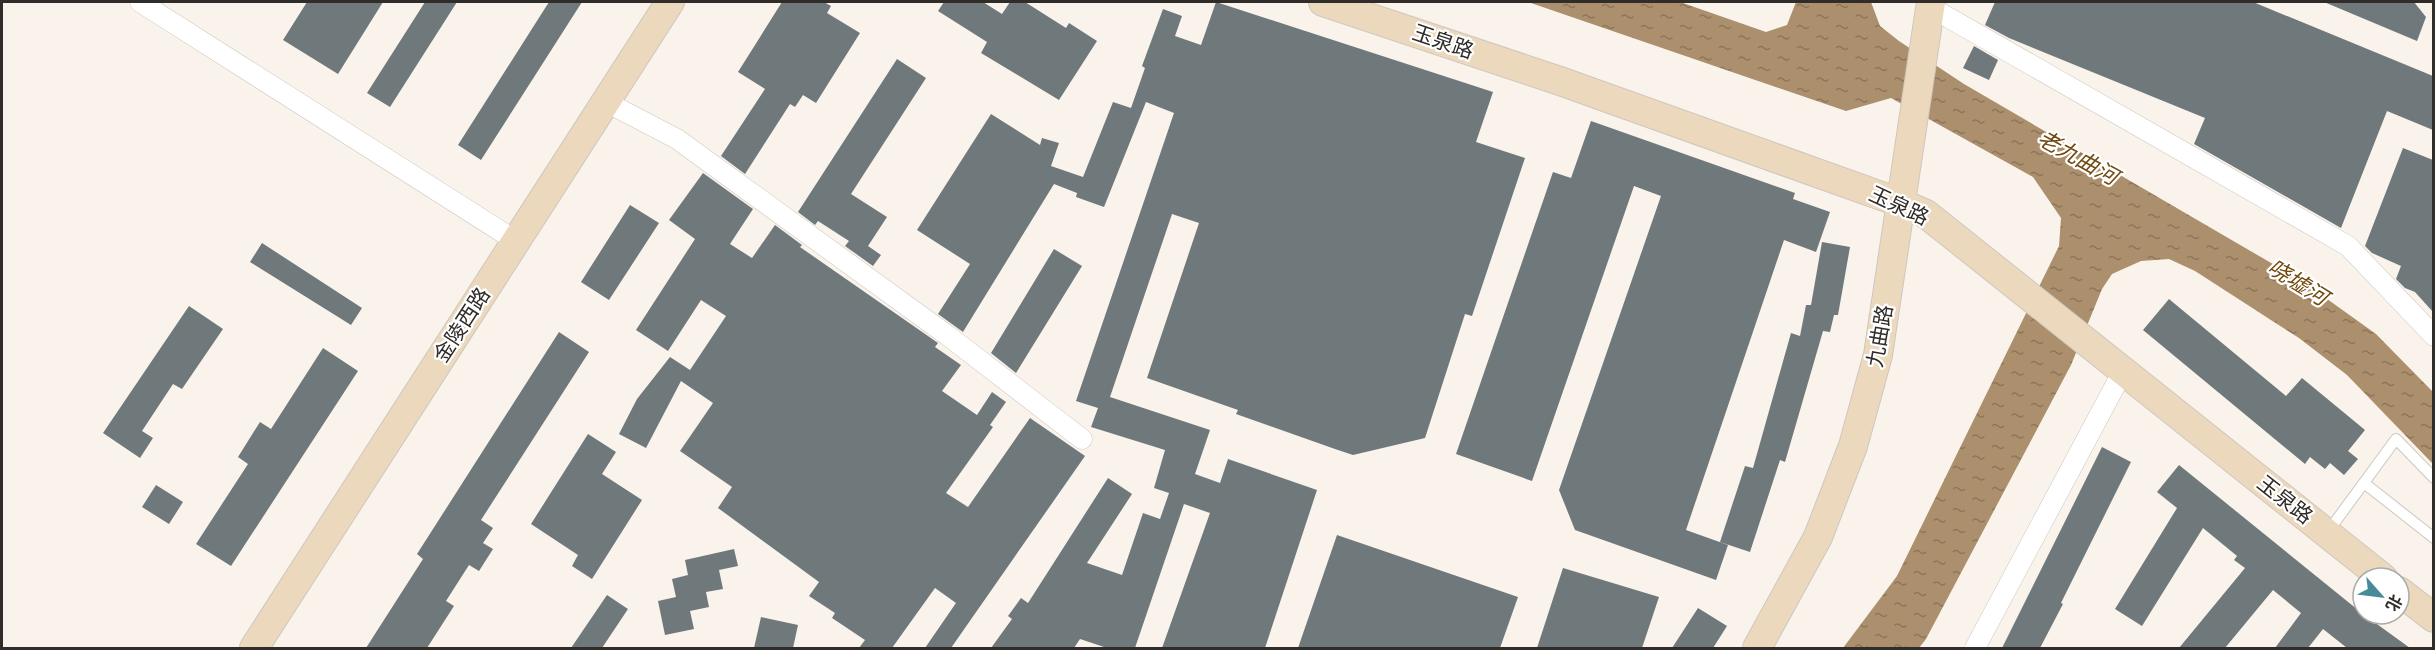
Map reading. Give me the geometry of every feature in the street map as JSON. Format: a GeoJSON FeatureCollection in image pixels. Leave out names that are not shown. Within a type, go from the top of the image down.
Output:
{"type":"FeatureCollection","features":[{"type":"Feature","properties":{"kind":"street"},"geometry":{"type":"LineString","coordinates":[[140,2],[516,241]]}},
{"type":"Feature","properties":{"kind":"street","name":"金陵西路"},"geometry":{"type":"LineString","coordinates":[[254,648],[670,2]]}},
{"type":"Feature","properties":{"kind":"street","name":"玉泉路"},"geometry":{"type":"LineString","coordinates":[[1323,2],[1365,8],[1560,81],[1901,202],[1926,214],[2368,566]]}},
{"type":"Feature","properties":{"kind":"street"},"geometry":{"type":"LineString","coordinates":[[1930,4],[2348,246],[2433,336]]}},
{"type":"Feature","properties":{"kind":"street","name":"九曲路"},"geometry":{"type":"LineString","coordinates":[[1757,648],[1818,537],[1853,446],[1878,355],[1930,4]]}},
{"type":"Feature","properties":{"kind":"street"},"geometry":{"type":"LineString","coordinates":[[606,102],[686,146],[947,335],[1082,439]]}},
{"type":"Feature","properties":{"kind":"street"},"geometry":{"type":"LineString","coordinates":[[1974,648],[2123,371]]}},
{"type":"Feature","properties":{"kind":"street"},"geometry":{"type":"LineString","coordinates":[[2411,601],[2433,618]]}},
{"type":"Feature","properties":{"kind":"lane"},"geometry":{"type":"LineString","coordinates":[[2327,533],[2396,439],[2433,478]]}},
{"type":"Feature","properties":{"kind":"lane"},"geometry":{"type":"LineString","coordinates":[[2364,483],[2433,538]]}},
{"type":"Feature","properties":{"kind":"water"},"geometry":{"type":"Polygon","coordinates":[[[1528,2],[1680,2],[1766,32],[1787,25],[1796,2],[1871,2],[1880,26],[1964,84],[2302,281],[2376,334],[2433,392],[2433,464],[2347,375],[2299,338],[2195,271],[2169,259],[2141,261],[2112,274],[2102,289],[2071,365],[1926,639],[1919,648],[1843,648],[1897,576],[2059,246],[2061,218],[2033,177],[1891,98],[1846,111],[1528,2]]]}},
{"type":"Feature","properties":{"kind":"building"},"geometry":{"type":"Polygon","coordinates":[[[307,2],[383,2],[338,74],[283,40],[307,2]]]}},
{"type":"Feature","properties":{"kind":"building"},"geometry":{"type":"Polygon","coordinates":[[[425,2],[457,2],[390,107],[367,93],[425,2]]]}},
{"type":"Feature","properties":{"kind":"building"},"geometry":{"type":"Polygon","coordinates":[[[549,2],[582,2],[481,160],[458,145],[549,2]]]}},
{"type":"Feature","properties":{"kind":"building"},"geometry":{"type":"Polygon","coordinates":[[[782,2],[824,2],[831,6],[827,13],[860,33],[816,103],[803,95],[795,107],[790,104],[745,174],[721,156],[765,89],[738,72],[782,2]]]}},
{"type":"Feature","properties":{"kind":"building"},"geometry":{"type":"Polygon","coordinates":[[[944,2],[983,2],[1002,14],[1010,2],[1025,2],[1066,28],[1069,23],[1097,41],[1059,100],[981,53],[987,42],[938,11],[944,2]]]}},
{"type":"Feature","properties":{"kind":"building"},"geometry":{"type":"Polygon","coordinates":[[[1216,2],[1493,92],[1476,142],[1525,158],[1472,316],[1465,314],[1425,438],[1353,455],[1335,449],[1236,414],[1238,410],[1147,378],[1199,223],[1172,214],[1110,397],[1210,430],[1195,474],[1220,483],[1228,459],[1317,490],[1265,648],[1162,648],[1210,513],[1184,504],[1135,648],[1107,648],[1080,639],[1074,648],[991,648],[1012,619],[1008,616],[1021,598],[1028,603],[1108,478],[1132,494],[1087,563],[1122,575],[1143,513],[1160,519],[1169,493],[1154,488],[1165,450],[1091,427],[1098,408],[1076,401],[1174,113],[1146,102],[1104,207],[1076,197],[1077,193],[1054,184],[963,332],[938,314],[970,264],[917,230],[991,114],[1040,145],[1042,138],[1059,143],[1051,166],[1083,177],[1113,102],[1131,108],[1145,68],[1142,66],[1163,9],[1182,16],[1175,36],[1201,45],[1216,2]]]}},
{"type":"Feature","properties":{"kind":"building"},"geometry":{"type":"Polygon","coordinates":[[[1995,2],[2253,2],[2433,76],[2433,130],[2387,111],[2341,228],[2194,144],[2205,118],[2009,38],[1985,25],[1995,2]]]}},
{"type":"Feature","properties":{"kind":"building"},"geometry":{"type":"Polygon","coordinates":[[[2324,2],[2414,2],[2426,17],[2417,41],[2324,2]]]}},
{"type":"Feature","properties":{"kind":"building"},"geometry":{"type":"Polygon","coordinates":[[[1974,46],[1998,60],[1989,80],[1963,68],[1974,46]]]}},
{"type":"Feature","properties":{"kind":"building"},"geometry":{"type":"Polygon","coordinates":[[[897,59],[926,78],[851,194],[887,217],[868,246],[881,255],[873,266],[845,246],[849,241],[818,221],[815,225],[798,212],[897,59]]]}},
{"type":"Feature","properties":{"kind":"building"},"geometry":{"type":"Polygon","coordinates":[[[1591,121],[1795,193],[1793,199],[1830,212],[1816,252],[1784,240],[1686,530],[1728,545],[1716,580],[1575,530],[1559,490],[1661,196],[1634,186],[1532,481],[1456,454],[1553,172],[1571,178],[1591,121]]]}},
{"type":"Feature","properties":{"kind":"building"},"geometry":{"type":"Polygon","coordinates":[[[2403,148],[2433,160],[2433,312],[2415,292],[2405,288],[2396,279],[2401,266],[2372,253],[2365,246],[2403,148]]]}},
{"type":"Feature","properties":{"kind":"building"},"geometry":{"type":"Polygon","coordinates":[[[703,173],[753,209],[730,244],[752,258],[775,225],[802,245],[800,247],[938,343],[935,347],[961,365],[942,391],[977,415],[992,392],[1006,402],[990,425],[993,427],[946,493],[968,507],[1030,418],[1085,456],[951,648],[925,648],[956,603],[935,588],[892,648],[859,648],[865,640],[832,618],[835,613],[809,596],[819,582],[718,508],[732,487],[680,451],[713,403],[681,381],[646,448],[619,434],[637,399],[670,357],[690,370],[726,316],[701,300],[668,351],[636,330],[695,239],[669,220],[703,173]]]}},
{"type":"Feature","properties":{"kind":"building"},"geometry":{"type":"Polygon","coordinates":[[[630,205],[659,223],[609,300],[581,282],[630,205]]]}},
{"type":"Feature","properties":{"kind":"building"},"geometry":{"type":"Polygon","coordinates":[[[1822,242],[1850,247],[1838,315],[1834,315],[1830,332],[1823,331],[1785,462],[1780,460],[1750,552],[1720,542],[1745,466],[1753,468],[1791,333],[1800,336],[1806,305],[1811,305],[1822,242]]]}},
{"type":"Feature","properties":{"kind":"building"},"geometry":{"type":"Polygon","coordinates":[[[262,243],[362,308],[351,325],[250,262],[262,243]]]}},
{"type":"Feature","properties":{"kind":"building"},"geometry":{"type":"Polygon","coordinates":[[[1054,249],[1082,266],[1016,373],[991,353],[1054,249]]]}},
{"type":"Feature","properties":{"kind":"building"},"geometry":{"type":"Polygon","coordinates":[[[2169,299],[2286,396],[2302,378],[2365,430],[2348,451],[2358,459],[2344,475],[2330,463],[2325,469],[2310,457],[2305,464],[2143,330],[2169,299]]]}},
{"type":"Feature","properties":{"kind":"building"},"geometry":{"type":"Polygon","coordinates":[[[189,306],[223,329],[182,389],[173,384],[142,431],[153,438],[140,458],[103,433],[189,306]]]}},
{"type":"Feature","properties":{"kind":"building"},"geometry":{"type":"Polygon","coordinates":[[[559,332],[589,352],[481,520],[493,528],[483,543],[493,549],[479,571],[469,565],[446,601],[454,606],[427,648],[366,648],[423,559],[417,554],[559,332]]]}},
{"type":"Feature","properties":{"kind":"building"},"geometry":{"type":"Polygon","coordinates":[[[323,348],[358,371],[231,566],[196,544],[248,464],[238,457],[260,422],[271,429],[323,348]]]}},
{"type":"Feature","properties":{"kind":"building"},"geometry":{"type":"Polygon","coordinates":[[[588,434],[616,452],[602,474],[642,500],[592,579],[572,566],[578,555],[531,524],[588,434]]]}},
{"type":"Feature","properties":{"kind":"building"},"geometry":{"type":"Polygon","coordinates":[[[2102,447],[2131,462],[2061,603],[2063,604],[2040,648],[2002,648],[2102,447]]]}},
{"type":"Feature","properties":{"kind":"building"},"geometry":{"type":"Polygon","coordinates":[[[2179,465],[2351,604],[2351,626],[2380,626],[2410,648],[2347,648],[2323,629],[2308,648],[2275,648],[2301,613],[2273,590],[2225,648],[2179,648],[2245,568],[2234,560],[2237,556],[2203,528],[2142,626],[2115,609],[2177,508],[2157,492],[2179,465]]]}},
{"type":"Feature","properties":{"kind":"building"},"geometry":{"type":"Polygon","coordinates":[[[156,485],[183,502],[169,524],[142,507],[156,485]]]}},
{"type":"Feature","properties":{"kind":"building"},"geometry":{"type":"Polygon","coordinates":[[[1337,535],[1518,597],[1500,648],[1298,648],[1337,535]]]}},
{"type":"Feature","properties":{"kind":"building"},"geometry":{"type":"Polygon","coordinates":[[[734,549],[738,566],[719,570],[723,589],[706,592],[709,607],[690,611],[694,629],[665,635],[658,601],[676,597],[672,579],[688,575],[685,560],[734,549]]]}},
{"type":"Feature","properties":{"kind":"building"},"geometry":{"type":"Polygon","coordinates":[[[1563,568],[1659,597],[1642,648],[1537,648],[1563,568]]]}},
{"type":"Feature","properties":{"kind":"building"},"geometry":{"type":"Polygon","coordinates":[[[607,595],[628,609],[602,648],[571,648],[607,595]]]}},
{"type":"Feature","properties":{"kind":"building"},"geometry":{"type":"Polygon","coordinates":[[[1698,608],[1727,626],[1713,648],[1672,648],[1698,608]]]}},
{"type":"Feature","properties":{"kind":"building"},"geometry":{"type":"Polygon","coordinates":[[[761,617],[798,625],[793,648],[754,648],[761,617]]]}},
{"type":"Feature","properties":{"kind":"water label","name":"老九曲河"},"geometry":{"type":"Point","coordinates":[2078,157]}},
{"type":"Feature","properties":{"kind":"water label","name":"哓墟河"},"geometry":{"type":"Point","coordinates":[2298,282]}}]}
